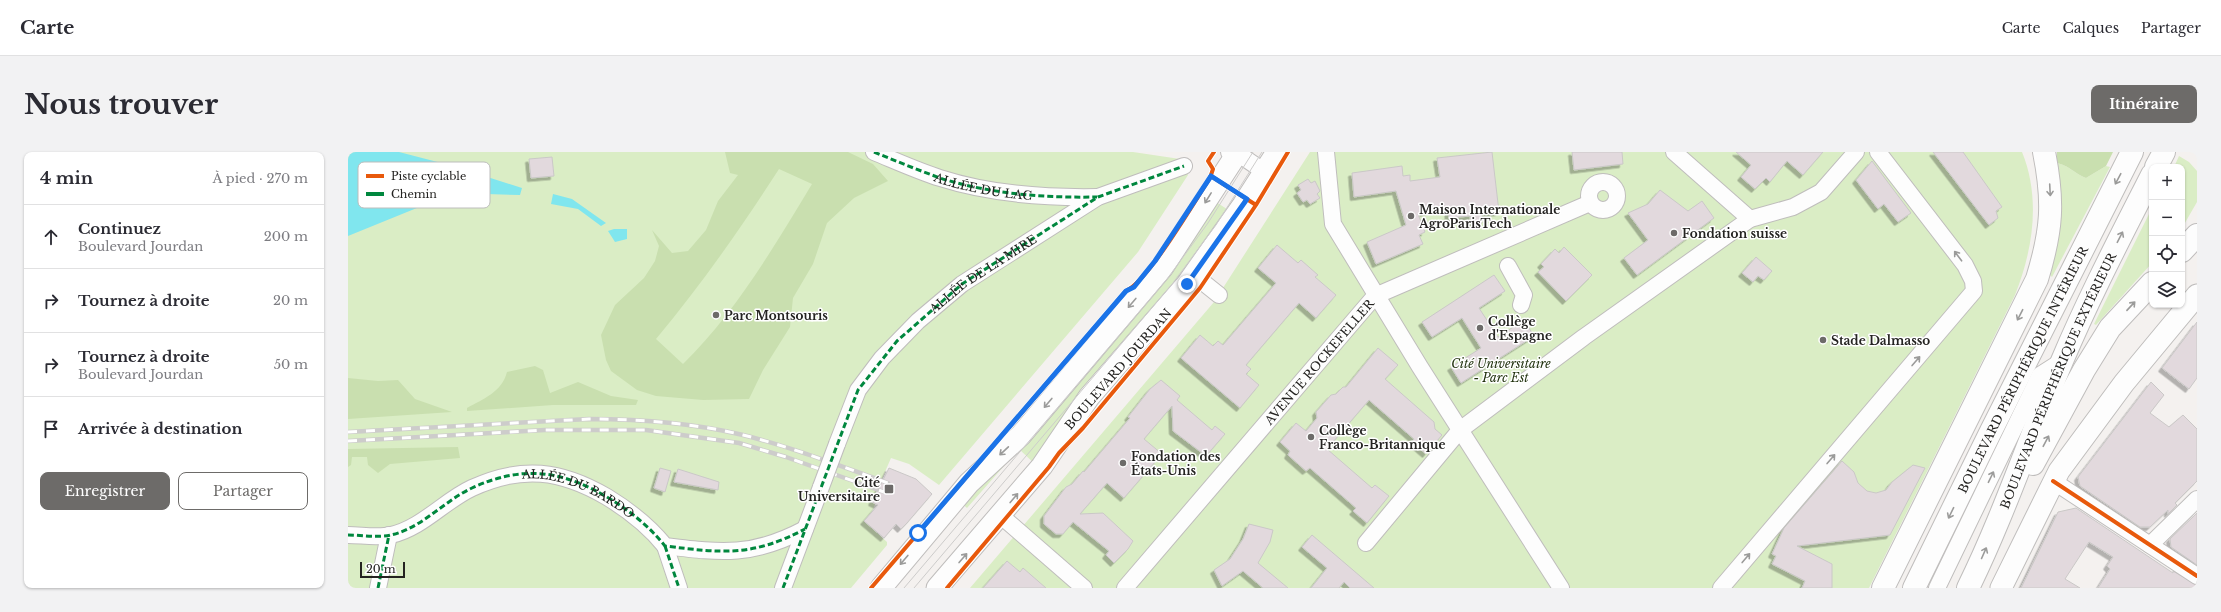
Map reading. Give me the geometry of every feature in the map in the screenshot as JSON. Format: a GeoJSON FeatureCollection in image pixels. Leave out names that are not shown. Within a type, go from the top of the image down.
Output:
{"type":"FeatureCollection","features":[{"type":"Feature","properties":{"kind":"highway"},"geometry":{"type":"LineString","coordinates":[[1883,588],[2037,279],[2044,255],[2051,208],[2050,185],[2044,152]]}},
{"type":"Feature","properties":{"kind":"highway"},"geometry":{"type":"LineString","coordinates":[[2158,164],[2164,152]]}},
{"type":"Feature","properties":{"kind":"highway","name":"BOULEVARD PÉRIPHÉRIQUE INTÉRIEUR"},"geometry":{"type":"LineString","coordinates":[[1914,588],[2131,153]]}},
{"type":"Feature","properties":{"kind":"highway","name":"BOULEVARD PÉRIPHÉRIQUE EXTÉRIEUR"},"geometry":{"type":"LineString","coordinates":[[1968,588],[1998,523],[2062,361],[2095,286],[2149,181]]}},
{"type":"Feature","properties":{"kind":"highway"},"geometry":{"type":"LineString","coordinates":[[1898,557],[2064,268],[2106,203]]}},
{"type":"Feature","properties":{"kind":"highway"},"geometry":{"type":"LineString","coordinates":[[2185,248],[2197,235]]}},
{"type":"Feature","properties":{"kind":"highway"},"geometry":{"type":"LineString","coordinates":[[1998,523],[2032,465],[2084,370],[2106,334],[2149,286]]}},
{"type":"Feature","properties":{"kind":"main road"},"geometry":{"type":"LineString","coordinates":[[880,588],[969,483],[1021,435],[1163,267],[1234,152]]}},
{"type":"Feature","properties":{"kind":"main road","name":"BOULEVARD JOURDAN"},"geometry":{"type":"LineString","coordinates":[[937,588],[1042,466],[1089,397],[1194,275],[1265,172],[1277,152]]}},
{"type":"Feature","properties":{"kind":"main road"},"geometry":{"type":"LineString","coordinates":[[2001,588],[2053,481],[2124,383],[2197,295]]}},
{"type":"Feature","properties":{"kind":"street","name":"ALLÉE DU LAC"},"geometry":{"type":"LineString","coordinates":[[874,152],[940,178],[997,191],[1039,196],[1098,197]]}},
{"type":"Feature","properties":{"kind":"street"},"geometry":{"type":"LineString","coordinates":[[1234,152],[1265,172]]}},
{"type":"Feature","properties":{"kind":"street"},"geometry":{"type":"LineString","coordinates":[[1326,152],[1332,224],[1375,296],[1561,588]]}},
{"type":"Feature","properties":{"kind":"street"},"geometry":{"type":"LineString","coordinates":[[1674,152],[1750,219]]}},
{"type":"Feature","properties":{"kind":"street"},"geometry":{"type":"LineString","coordinates":[[1366,543],[1460,430],[1584,337],[1750,219],[1793,207],[1810,198],[1829,184],[1856,152]]}},
{"type":"Feature","properties":{"kind":"street"},"geometry":{"type":"LineString","coordinates":[[1721,588],[1970,298],[1974,290],[1973,281],[1966,265],[1878,152]]}},
{"type":"Feature","properties":{"kind":"street","name":"ALLÉE DE LA MIRE"},"geometry":{"type":"LineString","coordinates":[[783,588],[858,390],[897,341],[962,284],[1098,197],[1184,166]]}},
{"type":"Feature","properties":{"kind":"street","name":"AVENUE ROCKEFELLER"},"geometry":{"type":"LineString","coordinates":[[1125,588],[1375,296],[1590,202]]}},
{"type":"Feature","properties":{"kind":"street"},"geometry":{"type":"LineString","coordinates":[[1508,266],[1524,294],[1521,305]]}},
{"type":"Feature","properties":{"kind":"street"},"geometry":{"type":"LineString","coordinates":[[1194,275],[1219,295]]}},
{"type":"Feature","properties":{"kind":"street"},"geometry":{"type":"LineString","coordinates":[[1937,588],[2040,375],[2062,361]]}},
{"type":"Feature","properties":{"kind":"street","name":"ALLÉE DU BARDO"},"geometry":{"type":"LineString","coordinates":[[348,534],[389,535],[406,530],[471,489],[493,479],[514,474],[544,474],[560,476],[589,487],[633,512],[653,531],[665,546]]}},
{"type":"Feature","properties":{"kind":"street"},"geometry":{"type":"LineString","coordinates":[[2053,481],[2197,576]]}},
{"type":"Feature","properties":{"kind":"street"},"geometry":{"type":"LineString","coordinates":[[2150,545],[2197,499]]}},
{"type":"Feature","properties":{"kind":"street"},"geometry":{"type":"LineString","coordinates":[[1000,515],[1084,588]]}},
{"type":"Feature","properties":{"kind":"street"},"geometry":{"type":"LineString","coordinates":[[679,588],[665,546],[713,552],[740,551],[767,546],[805,529]]}},
{"type":"Feature","properties":{"kind":"street"},"geometry":{"type":"LineString","coordinates":[[378,588],[389,535]]}},
{"type":"Feature","properties":{"kind":"green space","name":"Parc Montsouris"},"geometry":{"type":"Polygon","coordinates":[[[348,152],[1133,152],[1180,159],[1188,175],[1138,252],[939,485],[909,464],[891,458],[872,502],[875,504],[872,512],[864,521],[887,542],[887,545],[851,588],[348,588],[348,152]]]}},
{"type":"Feature","properties":{"kind":"green space"},"geometry":{"type":"Polygon","coordinates":[[[725,152],[848,152],[873,164],[888,181],[854,198],[827,223],[813,264],[793,298],[790,327],[763,370],[749,399],[703,400],[656,396],[637,390],[611,371],[606,360],[601,335],[615,305],[644,278],[655,261],[659,246],[652,230],[672,253],[688,251],[706,230],[718,201],[738,175],[730,173],[725,152]],[[779,169],[720,256],[656,339],[683,364],[720,323],[737,301],[783,232],[812,184],[779,169]]]}},
{"type":"Feature","properties":{"kind":"green space","name":"Cité Universitaire - Parc Est"},"geometry":{"type":"Polygon","coordinates":[[[1310,152],[2022,152],[2028,170],[2033,206],[2030,242],[2015,295],[1869,588],[970,588],[1214,302],[1310,152]]]}},
{"type":"Feature","properties":{"kind":"green space"},"geometry":{"type":"Polygon","coordinates":[[[2057,152],[2113,152],[2106,166],[2086,178],[2066,166],[2057,163],[2057,152]]]}},
{"type":"Feature","properties":{"kind":"green space"},"geometry":{"type":"Polygon","coordinates":[[[2179,156],[2189,162],[2197,171],[2197,202],[2185,223],[2185,164],[2175,164],[2179,156]]]}},
{"type":"Feature","properties":{"kind":"green space"},"geometry":{"type":"Polygon","coordinates":[[[2057,163],[2066,166],[2086,178],[2106,166],[2110,167],[2052,277],[2050,275],[2057,163]]]}},
{"type":"Feature","properties":{"kind":"green space"},"geometry":{"type":"Polygon","coordinates":[[[1216,202],[1230,211],[1037,466],[1019,449],[1216,202]]]}},
{"type":"Feature","properties":{"kind":"green space"},"geometry":{"type":"Polygon","coordinates":[[[2149,214],[2149,266],[2096,325],[2094,324],[2149,214]]]}},
{"type":"Feature","properties":{"kind":"green space"},"geometry":{"type":"Polygon","coordinates":[[[535,366],[543,370],[550,393],[578,382],[611,396],[638,400],[636,405],[553,405],[467,411],[467,408],[496,390],[505,379],[507,372],[535,366]]]}},
{"type":"Feature","properties":{"kind":"green space"},"geometry":{"type":"Polygon","coordinates":[[[348,378],[378,381],[398,380],[415,399],[452,412],[348,419],[348,378]]]}},
{"type":"Feature","properties":{"kind":"green space"},"geometry":{"type":"Polygon","coordinates":[[[458,447],[460,458],[390,464],[378,473],[368,465],[367,457],[352,457],[351,465],[348,467],[348,449],[458,447]]]}},
{"type":"Feature","properties":{"kind":"green space"},"geometry":{"type":"Polygon","coordinates":[[[1018,450],[967,508],[960,502],[1018,450]]]}},
{"type":"Feature","properties":{"kind":"water"},"geometry":{"type":"Polygon","coordinates":[[[348,152],[399,152],[438,162],[358,162],[358,208],[417,208],[348,236],[348,152]]]}},
{"type":"Feature","properties":{"kind":"water"},"geometry":{"type":"Polygon","coordinates":[[[490,178],[522,188],[520,195],[490,194],[490,178]]]}},
{"type":"Feature","properties":{"kind":"water"},"geometry":{"type":"Polygon","coordinates":[[[553,194],[572,199],[606,223],[601,226],[578,209],[551,204],[553,194]]]}},
{"type":"Feature","properties":{"kind":"water"},"geometry":{"type":"Polygon","coordinates":[[[614,229],[627,229],[627,239],[615,242],[608,231],[614,229]]]}},
{"type":"Feature","properties":{"kind":"building"},"geometry":{"type":"Polygon","coordinates":[[[1492,152],[1499,212],[1481,214],[1482,223],[1471,224],[1470,216],[1449,218],[1448,207],[1418,214],[1425,232],[1419,235],[1423,244],[1376,264],[1367,242],[1406,225],[1396,191],[1354,197],[1352,173],[1402,166],[1403,176],[1410,175],[1410,181],[1440,177],[1437,158],[1492,152]]]}},
{"type":"Feature","properties":{"kind":"building"},"geometry":{"type":"Polygon","coordinates":[[[1572,152],[1622,152],[1623,164],[1574,170],[1572,152]]]}},
{"type":"Feature","properties":{"kind":"building"},"geometry":{"type":"Polygon","coordinates":[[[1736,152],[1823,152],[1803,175],[1787,161],[1770,182],[1766,178],[1755,189],[1741,177],[1751,165],[1736,152]]]}},
{"type":"Feature","properties":{"kind":"building"},"geometry":{"type":"Polygon","coordinates":[[[1933,152],[1963,152],[2002,207],[1996,211],[1998,218],[1989,225],[1933,152]]]}},
{"type":"Feature","properties":{"kind":"building"},"geometry":{"type":"Polygon","coordinates":[[[552,157],[554,176],[531,178],[529,159],[552,157]]]}},
{"type":"Feature","properties":{"kind":"building"},"geometry":{"type":"Polygon","coordinates":[[[1872,161],[1911,213],[1898,222],[1884,204],[1878,209],[1856,180],[1872,161]]]}},
{"type":"Feature","properties":{"kind":"building"},"geometry":{"type":"Polygon","coordinates":[[[1308,179],[1311,183],[1315,181],[1320,191],[1317,194],[1320,198],[1310,204],[1307,200],[1303,202],[1297,193],[1301,190],[1298,185],[1308,179]]]}},
{"type":"Feature","properties":{"kind":"building","name":"Fondation suisse"},"geometry":{"type":"Polygon","coordinates":[[[1660,190],[1688,211],[1702,201],[1714,218],[1637,275],[1624,258],[1648,240],[1628,213],[1648,204],[1660,190]]]}},
{"type":"Feature","properties":{"kind":"building"},"geometry":{"type":"Polygon","coordinates":[[[1277,245],[1298,263],[1301,260],[1318,275],[1315,277],[1336,295],[1316,318],[1299,303],[1246,365],[1251,369],[1246,374],[1259,385],[1240,408],[1181,358],[1200,335],[1213,346],[1218,341],[1223,345],[1276,283],[1258,268],[1277,245]]]}},
{"type":"Feature","properties":{"kind":"building"},"geometry":{"type":"Polygon","coordinates":[[[1564,247],[1592,275],[1566,301],[1538,272],[1544,267],[1541,264],[1555,249],[1559,253],[1564,247]]]}},
{"type":"Feature","properties":{"kind":"building"},"geometry":{"type":"Polygon","coordinates":[[[1756,257],[1772,271],[1764,280],[1758,276],[1753,282],[1742,273],[1756,257]]]}},
{"type":"Feature","properties":{"kind":"building","name":"Collège d'Espagne"},"geometry":{"type":"Polygon","coordinates":[[[1494,275],[1505,291],[1479,308],[1498,337],[1524,320],[1534,336],[1461,383],[1451,367],[1481,348],[1462,318],[1432,337],[1422,322],[1494,275]]]}},
{"type":"Feature","properties":{"kind":"building"},"geometry":{"type":"Polygon","coordinates":[[[2197,322],[2197,378],[2189,389],[2162,368],[2197,322]]]}},
{"type":"Feature","properties":{"kind":"building","name":"Collège Franco-Britannique"},"geometry":{"type":"Polygon","coordinates":[[[1378,348],[1398,365],[1385,379],[1434,422],[1435,429],[1442,435],[1426,454],[1412,442],[1414,439],[1369,400],[1327,449],[1372,488],[1375,485],[1389,496],[1367,523],[1353,511],[1356,508],[1310,468],[1306,471],[1288,455],[1290,451],[1280,442],[1296,423],[1306,431],[1317,418],[1316,412],[1331,395],[1336,394],[1343,387],[1346,387],[1378,348]]]}},
{"type":"Feature","properties":{"kind":"building","name":"Fondation des États-Unis"},"geometry":{"type":"Polygon","coordinates":[[[1161,380],[1180,396],[1177,400],[1212,430],[1215,426],[1225,434],[1206,456],[1173,431],[1172,406],[1144,439],[1162,454],[1124,498],[1107,483],[1080,514],[1103,513],[1133,541],[1128,549],[1114,563],[1106,555],[1109,551],[1073,522],[1063,534],[1056,534],[1044,524],[1044,516],[1066,487],[1072,484],[1083,471],[1084,472],[1130,418],[1128,417],[1150,389],[1161,380]]]}},
{"type":"Feature","properties":{"kind":"building"},"geometry":{"type":"Polygon","coordinates":[[[2151,382],[2164,395],[2150,413],[2169,427],[2183,415],[2197,429],[2197,481],[2175,503],[2177,505],[2168,514],[2168,510],[2150,527],[2140,527],[2080,486],[2078,477],[2151,382]]]}},
{"type":"Feature","properties":{"kind":"building"},"geometry":{"type":"Polygon","coordinates":[[[1842,461],[1854,472],[1858,483],[1867,491],[1876,493],[1886,490],[1892,482],[1913,465],[1925,468],[1890,535],[1797,546],[1832,564],[1832,588],[1802,588],[1805,581],[1772,564],[1776,556],[1772,554],[1784,528],[1842,461]]]}},
{"type":"Feature","properties":{"kind":"building"},"geometry":{"type":"Polygon","coordinates":[[[660,468],[671,471],[665,492],[654,488],[660,468]]]}},
{"type":"Feature","properties":{"kind":"building"},"geometry":{"type":"Polygon","coordinates":[[[889,468],[916,479],[932,494],[901,529],[896,524],[884,538],[864,521],[878,505],[872,502],[889,468]]]}},
{"type":"Feature","properties":{"kind":"building"},"geometry":{"type":"Polygon","coordinates":[[[678,469],[719,482],[718,490],[674,482],[678,469]]]}},
{"type":"Feature","properties":{"kind":"building"},"geometry":{"type":"Polygon","coordinates":[[[2076,508],[2173,573],[2173,571],[2197,585],[2197,588],[2098,588],[2110,569],[2107,566],[2113,557],[2089,542],[2065,579],[2080,588],[2021,588],[2058,512],[2076,508]]]}},
{"type":"Feature","properties":{"kind":"building"},"geometry":{"type":"Polygon","coordinates":[[[2197,513],[2197,565],[2171,547],[2170,539],[2197,513]]]}},
{"type":"Feature","properties":{"kind":"building"},"geometry":{"type":"Polygon","coordinates":[[[1249,524],[1273,530],[1270,542],[1258,563],[1288,588],[1263,588],[1243,571],[1222,586],[1214,570],[1230,559],[1243,539],[1249,524]]]}},
{"type":"Feature","properties":{"kind":"building"},"geometry":{"type":"Polygon","coordinates":[[[1312,535],[1374,588],[1350,588],[1344,582],[1339,588],[1311,588],[1327,568],[1302,547],[1312,535]]]}},
{"type":"Feature","properties":{"kind":"building"},"geometry":{"type":"Polygon","coordinates":[[[1007,561],[1020,572],[1023,568],[1046,588],[983,588],[1007,561]]]}},
{"type":"Feature","properties":{"kind":"tram line"},"geometry":{"type":"LineString","coordinates":[[904,588],[1167,279],[1208,223],[1253,152]]}},
{"type":"Feature","properties":{"kind":"tram line"},"geometry":{"type":"LineString","coordinates":[[914,588],[1173,283],[1216,225],[1262,152]]}},
{"type":"Feature","properties":{"kind":"railway"},"geometry":{"type":"LineString","coordinates":[[348,432],[589,419],[666,422],[705,427],[780,445],[888,483]]}},
{"type":"Feature","properties":{"kind":"railway"},"geometry":{"type":"LineString","coordinates":[[348,441],[545,430],[646,430],[739,443],[786,457],[884,492]]}},
{"type":"Feature","properties":{"kind":"marked path"},"geometry":{"type":"LineString","coordinates":[[874,152],[940,178],[978,188],[1038,196],[1097,197]]}},
{"type":"Feature","properties":{"kind":"marked path"},"geometry":{"type":"LineString","coordinates":[[783,588],[858,390],[897,341],[962,284],[1098,197],[1184,166]]}},
{"type":"Feature","properties":{"kind":"marked path"},"geometry":{"type":"LineString","coordinates":[[348,535],[381,536],[402,532],[413,527],[462,493],[472,488],[508,476],[525,474],[557,476],[590,488],[631,513],[652,531],[665,546],[703,550],[736,551],[752,549],[769,544],[805,529]]}},
{"type":"Feature","properties":{"kind":"marked path"},"geometry":{"type":"LineString","coordinates":[[378,588],[389,535]]}},
{"type":"Feature","properties":{"kind":"marked path"},"geometry":{"type":"LineString","coordinates":[[665,546],[679,588]]}},
{"type":"Feature","properties":{"kind":"cycle path"},"geometry":{"type":"LineString","coordinates":[[871,588],[1126,291],[1136,284],[1147,272],[1171,239],[1210,178],[1213,169],[1208,161],[1214,152]]}},
{"type":"Feature","properties":{"kind":"cycle path"},"geometry":{"type":"LineString","coordinates":[[947,588],[1049,467],[1059,453],[1083,428],[1200,288],[1256,205],[1288,152]]}},
{"type":"Feature","properties":{"kind":"cycle path"},"geometry":{"type":"LineString","coordinates":[[1211,176],[1256,205]]}},
{"type":"Feature","properties":{"kind":"cycle path"},"geometry":{"type":"LineString","coordinates":[[2053,481],[2197,576]]}},
{"type":"Feature","properties":{"kind":"place","name":"Maison Internationale AgroParisTech"},"geometry":{"type":"Point","coordinates":[1411,216]}},
{"type":"Feature","properties":{"kind":"place","name":"Fondation suisse"},"geometry":{"type":"Point","coordinates":[1674,233]}},
{"type":"Feature","properties":{"kind":"place","name":"Parc Montsouris"},"geometry":{"type":"Point","coordinates":[716,315]}},
{"type":"Feature","properties":{"kind":"place","name":"Collège d'Espagne"},"geometry":{"type":"Point","coordinates":[1480,328]}},
{"type":"Feature","properties":{"kind":"place","name":"Stade Dalmasso"},"geometry":{"type":"Point","coordinates":[1823,340]}},
{"type":"Feature","properties":{"kind":"place","name":"Collège Franco-Britannique"},"geometry":{"type":"Point","coordinates":[1311,437]}},
{"type":"Feature","properties":{"kind":"place","name":"Fondation des États-Unis"},"geometry":{"type":"Point","coordinates":[1123,463]}},
{"type":"Feature","properties":{"kind":"place","name":"Cité Universitaire"},"geometry":{"type":"Point","coordinates":[889,489]}},
{"type":"Feature","properties":{"kind":"route"},"geometry":{"type":"LineString","coordinates":[[918,533],[1126,291],[1134,287],[1155,261],[1211,176],[1247,199],[1187,284]]}}]}
